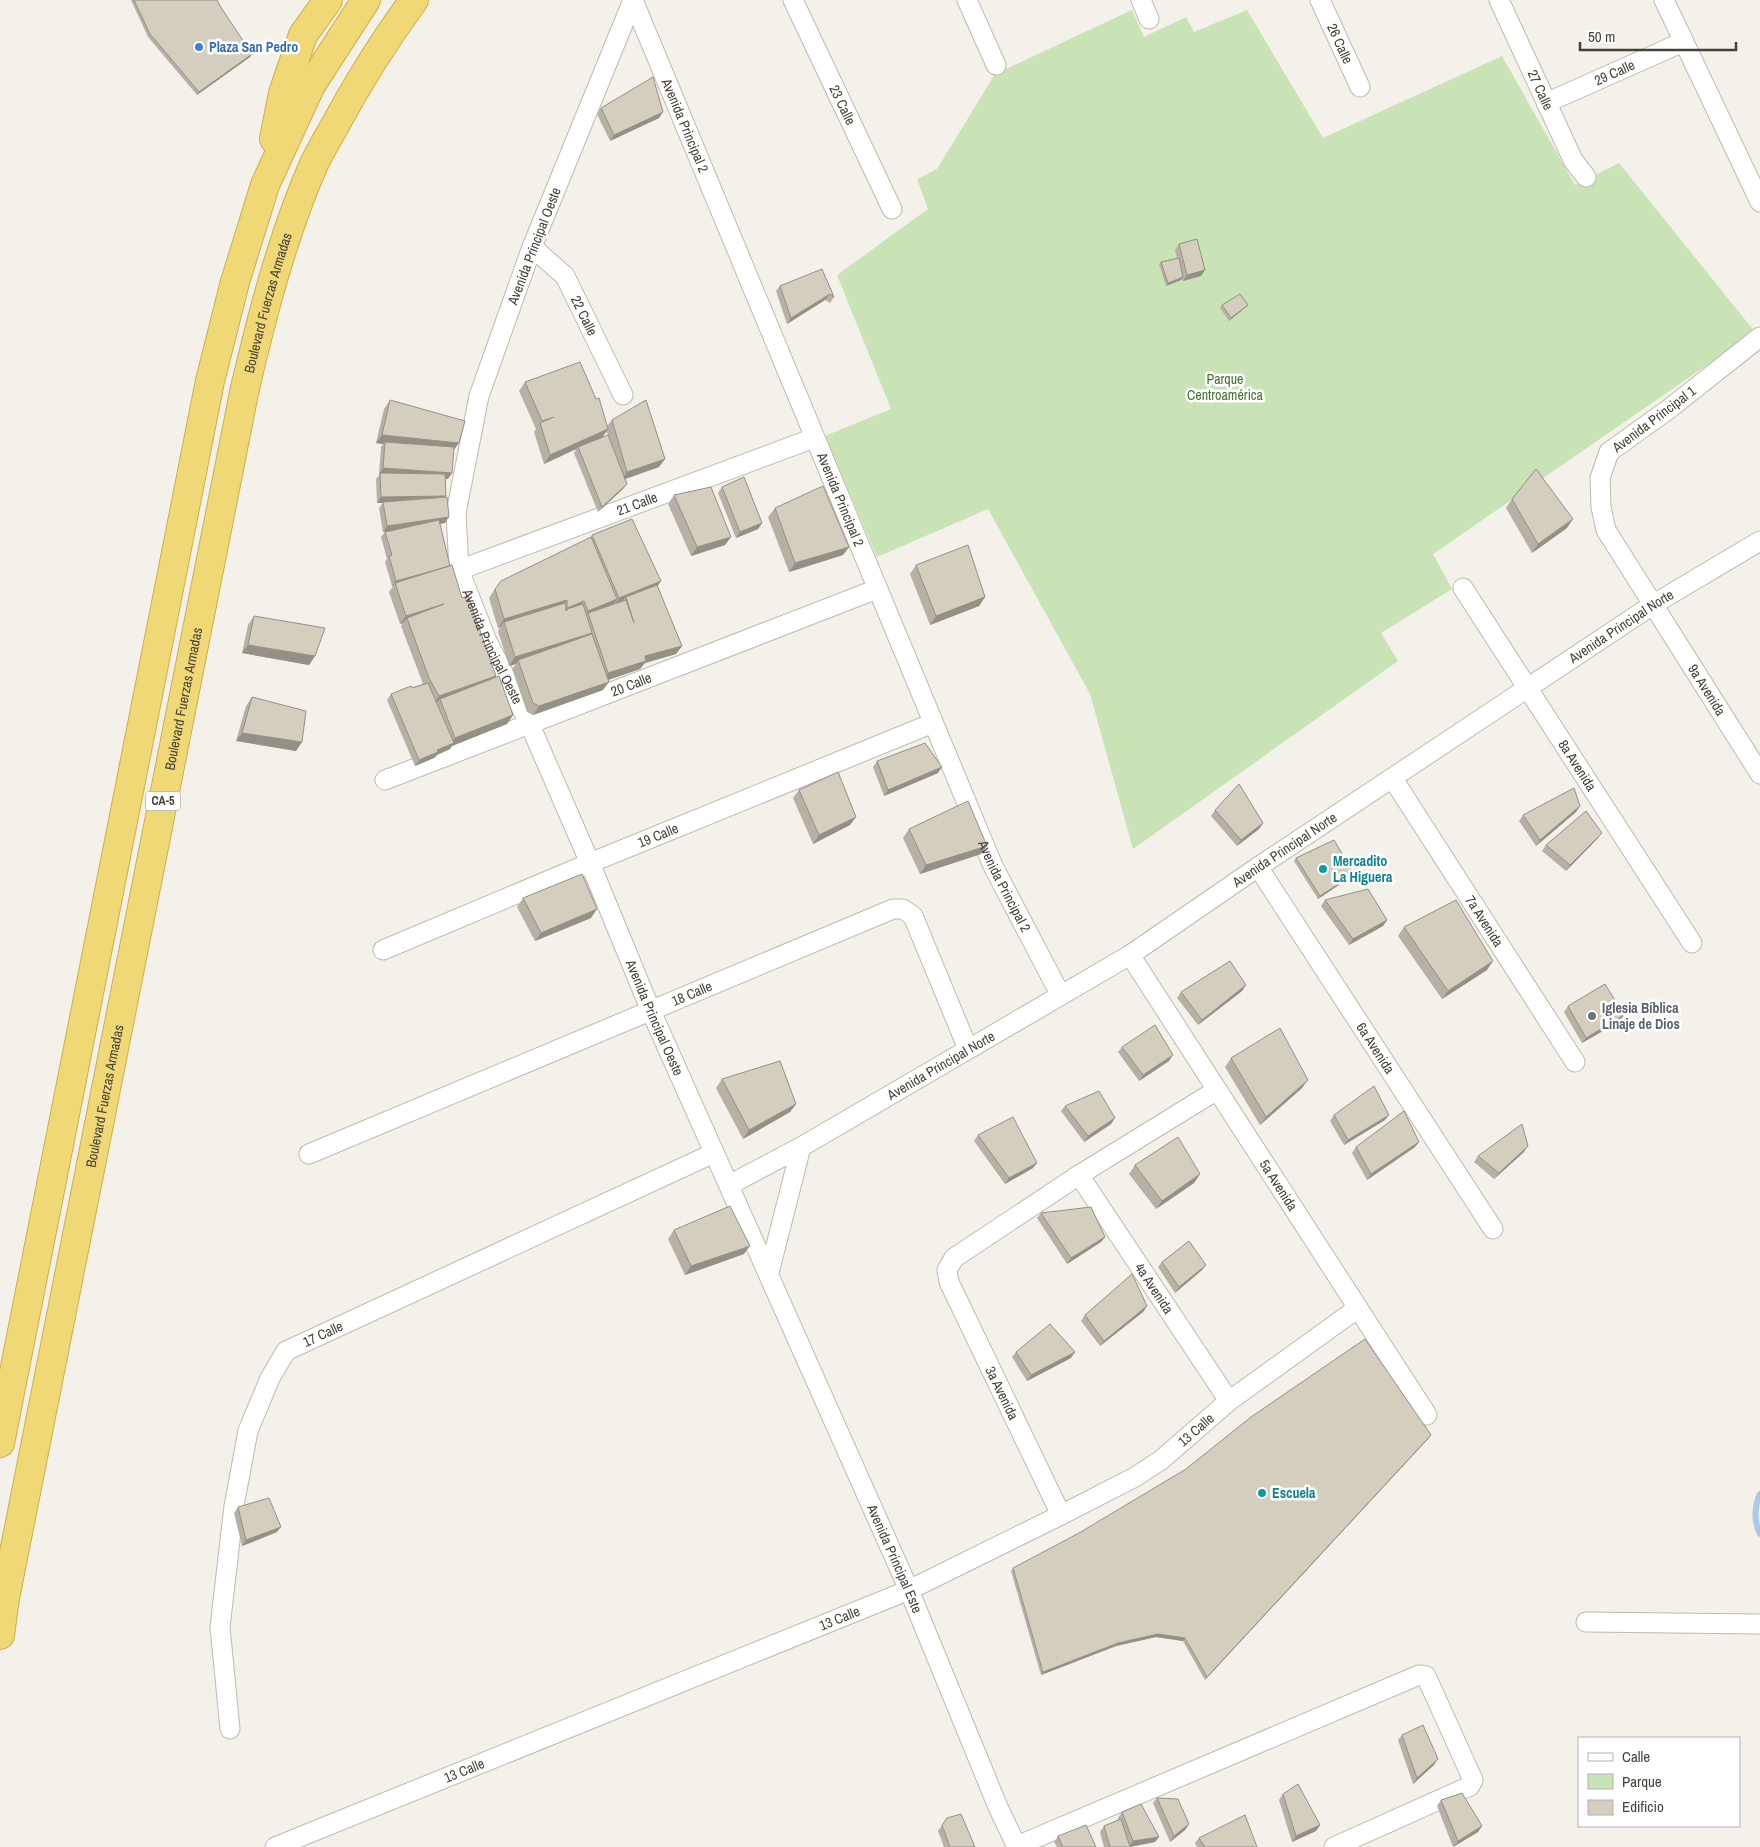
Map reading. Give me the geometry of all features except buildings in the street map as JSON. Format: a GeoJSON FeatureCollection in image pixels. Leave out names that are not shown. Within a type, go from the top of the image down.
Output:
{"type":"FeatureCollection","features":[{"type":"Feature","properties":{"kind":"highway"},"geometry":{"type":"LineString","coordinates":[[265,185],[286,84],[303,35],[328,0]]}},
{"type":"Feature","properties":{"kind":"highway","name":"CA-5"},"geometry":{"type":"LineString","coordinates":[[0,1443],[210,381],[234,282],[265,185],[311,85],[366,0]]}},
{"type":"Feature","properties":{"kind":"highway","name":"Boulevard Fuerzas Armadas"},"geometry":{"type":"LineString","coordinates":[[0,1635],[7,1588],[243,398],[266,301],[285,238],[314,164],[348,99],[390,33],[414,0]]}},
{"type":"Feature","properties":{"kind":"street","name":"Avenida Principal Oeste"},"geometry":{"type":"LineString","coordinates":[[633,0],[532,247],[479,396],[456,513],[459,570],[487,641],[530,725],[590,862],[651,1011],[769,1273]]}},
{"type":"Feature","properties":{"kind":"street","name":"Avenida Principal 2"},"geometry":{"type":"LineString","coordinates":[[633,0],[993,866],[1060,994]]}},
{"type":"Feature","properties":{"kind":"street","name":"23 Calle"},"geometry":{"type":"LineString","coordinates":[[793,0],[892,209]]}},
{"type":"Feature","properties":{"kind":"street"},"geometry":{"type":"LineString","coordinates":[[968,0],[996,65]]}},
{"type":"Feature","properties":{"kind":"street"},"geometry":{"type":"LineString","coordinates":[[1141,0],[1148,19]]}},
{"type":"Feature","properties":{"kind":"street","name":"26 Calle"},"geometry":{"type":"LineString","coordinates":[[1320,0],[1360,87]]}},
{"type":"Feature","properties":{"kind":"street","name":"27 Calle"},"geometry":{"type":"LineString","coordinates":[[1499,0],[1573,160],[1586,177]]}},
{"type":"Feature","properties":{"kind":"street"},"geometry":{"type":"LineString","coordinates":[[1664,0],[1760,202]]}},
{"type":"Feature","properties":{"kind":"street","name":"29 Calle"},"geometry":{"type":"LineString","coordinates":[[1546,103],[1683,42]]}},
{"type":"Feature","properties":{"kind":"street","name":"22 Calle"},"geometry":{"type":"LineString","coordinates":[[532,247],[565,276],[623,395]]}},
{"type":"Feature","properties":{"kind":"street","name":"Avenida Principal 1"},"geometry":{"type":"LineString","coordinates":[[1654,604],[1606,530],[1601,507],[1600,478],[1609,452],[1669,409],[1760,337]]}},
{"type":"Feature","properties":{"kind":"street","name":"21 Calle"},"geometry":{"type":"LineString","coordinates":[[459,570],[814,438]]}},
{"type":"Feature","properties":{"kind":"street","name":"Avenida Principal Norte"},"geometry":{"type":"LineString","coordinates":[[729,1185],[801,1147],[1060,994],[1130,955],[1258,867],[1654,604],[1760,540]]}},
{"type":"Feature","properties":{"kind":"street","name":"8a Avenida"},"geometry":{"type":"LineString","coordinates":[[1463,588],[1692,943]]}},
{"type":"Feature","properties":{"kind":"street","name":"20 Calle"},"geometry":{"type":"LineString","coordinates":[[385,780],[877,589]]}},
{"type":"Feature","properties":{"kind":"street","name":"9a Avenida"},"geometry":{"type":"LineString","coordinates":[[1654,604],[1760,774]]}},
{"type":"Feature","properties":{"kind":"street","name":"19 Calle"},"geometry":{"type":"LineString","coordinates":[[383,950],[590,862],[932,723]]}},
{"type":"Feature","properties":{"kind":"street","name":"7a Avenida"},"geometry":{"type":"LineString","coordinates":[[1393,779],[1575,1062]]}},
{"type":"Feature","properties":{"kind":"street","name":"6a Avenida"},"geometry":{"type":"LineString","coordinates":[[1258,867],[1492,1229]]}},
{"type":"Feature","properties":{"kind":"street","name":"18 Calle"},"geometry":{"type":"LineString","coordinates":[[309,1154],[894,909],[903,909],[913,916],[968,1048]]}},
{"type":"Feature","properties":{"kind":"street","name":"5a Avenida"},"geometry":{"type":"LineString","coordinates":[[1130,955],[1427,1415]]}},
{"type":"Feature","properties":{"kind":"street"},"geometry":{"type":"LineString","coordinates":[[1079,1175],[1217,1090]]}},
{"type":"Feature","properties":{"kind":"street"},"geometry":{"type":"LineString","coordinates":[[769,1273],[801,1147]]}},
{"type":"Feature","properties":{"kind":"street","name":"17 Calle"},"geometry":{"type":"LineString","coordinates":[[230,1729],[220,1627],[234,1506],[248,1431],[270,1378],[286,1351],[714,1153]]}},
{"type":"Feature","properties":{"kind":"street","name":"3a Avenida"},"geometry":{"type":"LineString","coordinates":[[1061,1515],[949,1282],[946,1270],[954,1258],[1079,1175]]}},
{"type":"Feature","properties":{"kind":"street","name":"4a Avenida"},"geometry":{"type":"LineString","coordinates":[[1079,1175],[1229,1401]]}},
{"type":"Feature","properties":{"kind":"street","name":"Avenida Principal Este"},"geometry":{"type":"LineString","coordinates":[[769,1273],[910,1590],[998,1807],[1017,1846]]}},
{"type":"Feature","properties":{"kind":"street","name":"13 Calle"},"geometry":{"type":"LineString","coordinates":[[275,1847],[910,1590],[1061,1515],[1162,1460],[1229,1401],[1358,1308]]}},
{"type":"Feature","properties":{"kind":"street"},"geometry":{"type":"LineString","coordinates":[[1586,1622],[1760,1624]]}},
{"type":"Feature","properties":{"kind":"street"},"geometry":{"type":"LineString","coordinates":[[1017,1846],[1419,1675],[1426,1676],[1473,1780],[1470,1786],[1334,1847]]}},
{"type":"Feature","properties":{"kind":"green space","name":"Parque Centroamérica"},"geometry":{"type":"Polygon","coordinates":[[[1132,10],[1144,37],[1186,17],[1194,32],[1247,10],[1323,138],[1502,56],[1575,185],[1619,163],[1755,332],[1433,554],[1452,589],[1381,633],[1398,661],[1133,849],[1090,694],[988,509],[877,557],[825,436],[891,409],[837,275],[928,209],[917,179],[937,169],[995,74],[1132,10]]]}},
{"type":"Feature","properties":{"kind":"waterway"},"geometry":{"type":"LineString","coordinates":[[1760,1494],[1756,1514],[1760,1534]]}},
{"type":"Feature","properties":{"kind":"place","name":"Plaza San Pedro"},"geometry":{"type":"Point","coordinates":[199,47]}},
{"type":"Feature","properties":{"kind":"place","name":"Mercadito La Higuera"},"geometry":{"type":"Point","coordinates":[1323,869]}},
{"type":"Feature","properties":{"kind":"place","name":"Iglesia Bíblica Linaje de Dios"},"geometry":{"type":"Point","coordinates":[1592,1016]}},
{"type":"Feature","properties":{"kind":"place","name":"Escuela"},"geometry":{"type":"Point","coordinates":[1262,1493]}}]}
